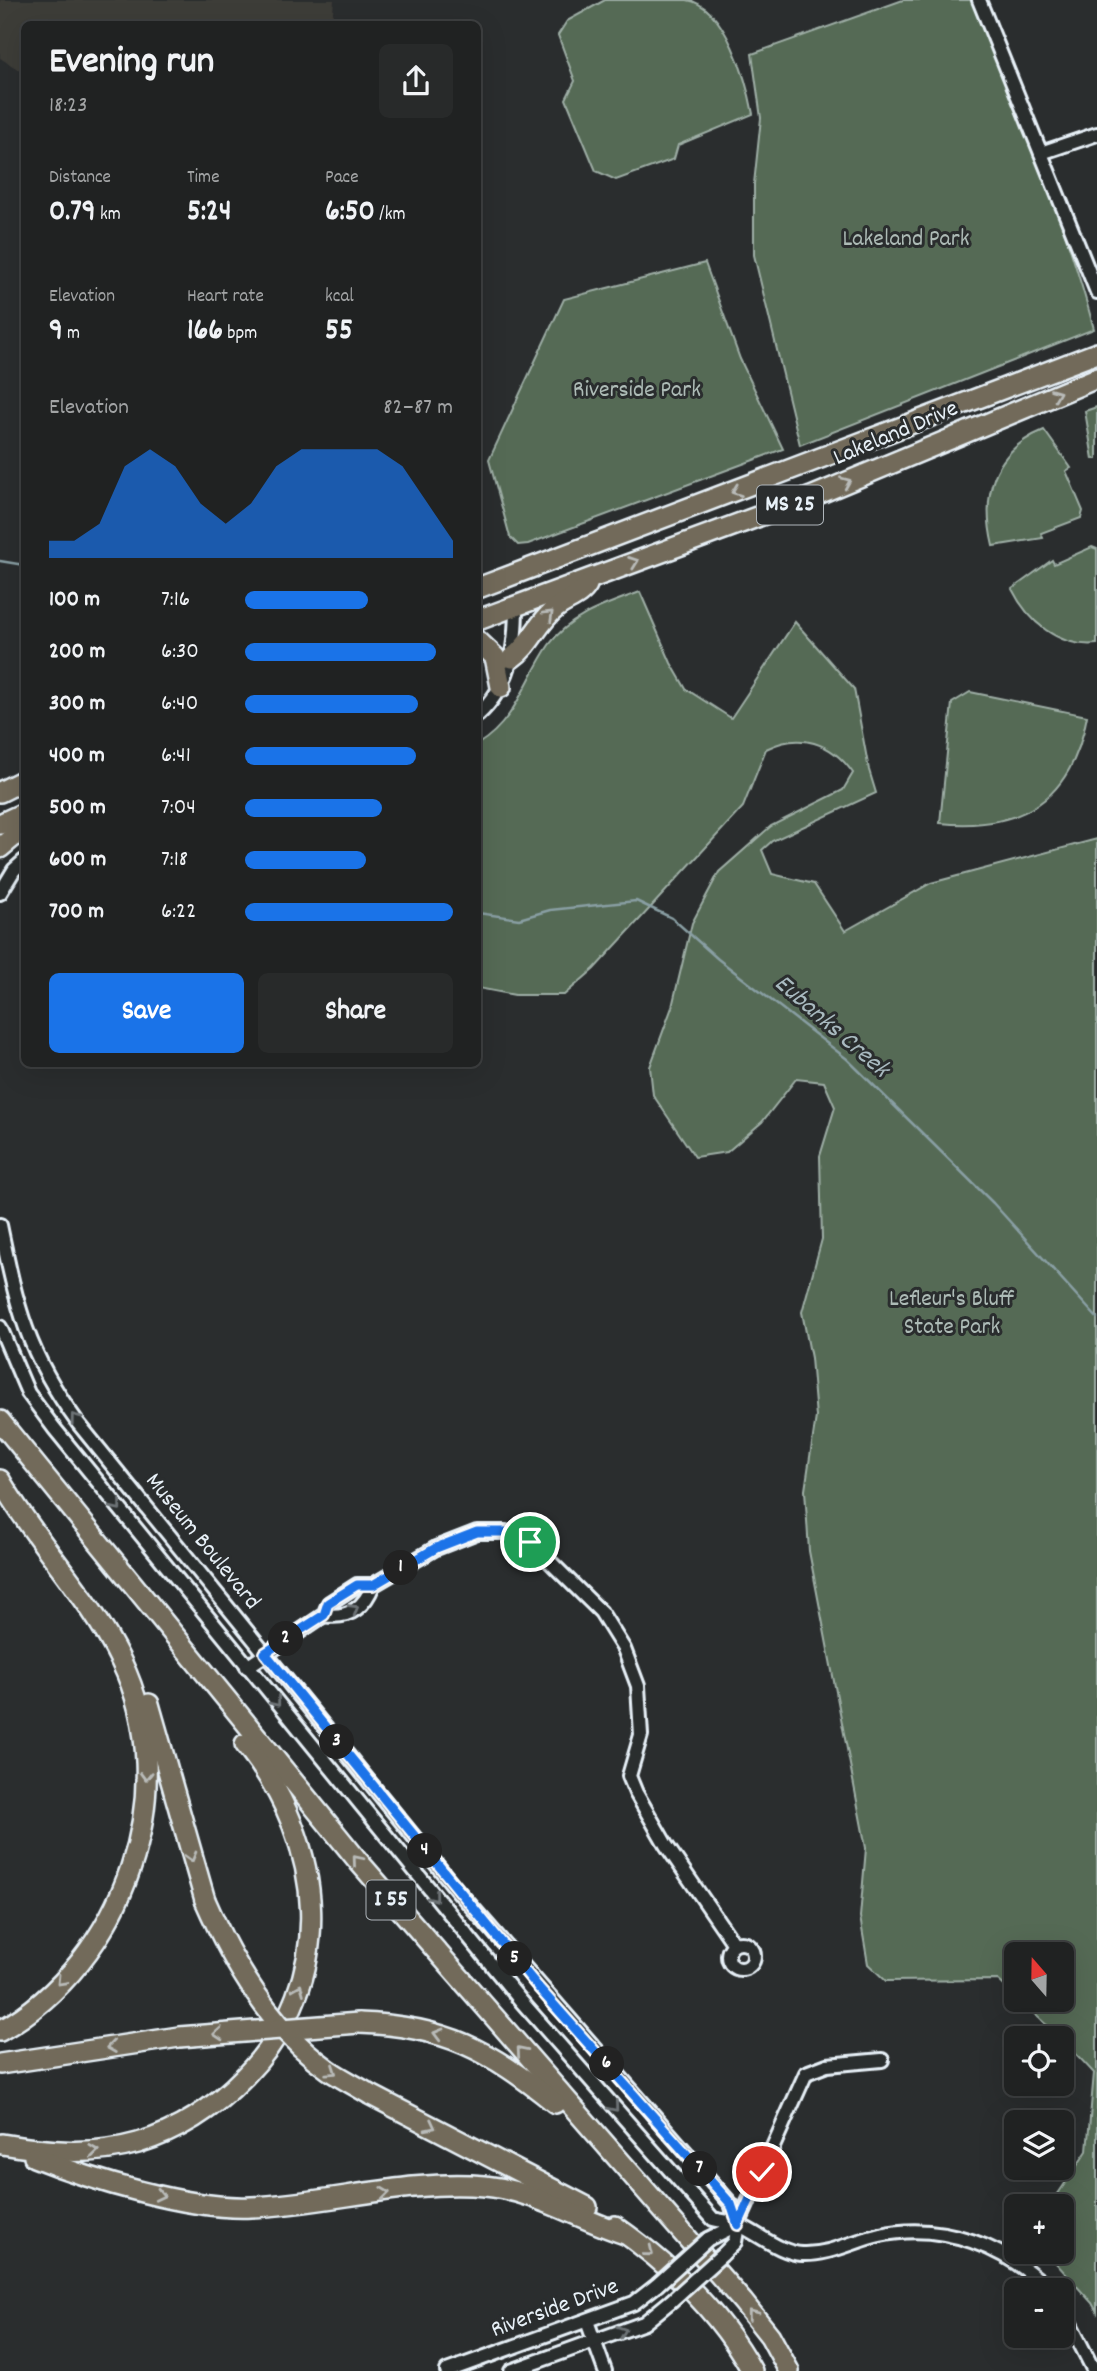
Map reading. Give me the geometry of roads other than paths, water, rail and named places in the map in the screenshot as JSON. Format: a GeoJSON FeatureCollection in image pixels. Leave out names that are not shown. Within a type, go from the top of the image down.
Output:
{"type":"FeatureCollection","features":[{"type":"Feature","properties":{"kind":"highway","name":"Lakeland Drive"},"geometry":{"type":"LineString","coordinates":[[481,587],[799,469],[941,411],[1097,353]]}},
{"type":"Feature","properties":{"kind":"highway","name":"Lakeland Drive"},"geometry":{"type":"LineString","coordinates":[[481,619],[811,497],[1097,378]]}},
{"type":"Feature","properties":{"kind":"highway"},"geometry":{"type":"LineString","coordinates":[[941,411],[951,437]]}},
{"type":"Feature","properties":{"kind":"highway"},"geometry":{"type":"LineString","coordinates":[[799,469],[811,497]]}},
{"type":"Feature","properties":{"kind":"highway"},"geometry":{"type":"LineString","coordinates":[[512,575],[516,604]]}},
{"type":"Feature","properties":{"kind":"highway"},"geometry":{"type":"LineString","coordinates":[[512,658],[522,651],[532,633],[555,608],[584,591],[590,578]]}},
{"type":"Feature","properties":{"kind":"highway"},"geometry":{"type":"LineString","coordinates":[[481,645],[495,657],[501,687]]}},
{"type":"Feature","properties":{"kind":"highway"},"geometry":{"type":"LineString","coordinates":[[0,782],[21,773]]}},
{"type":"Feature","properties":{"kind":"highway"},"geometry":{"type":"LineString","coordinates":[[0,792],[21,782]]}},
{"type":"Feature","properties":{"kind":"highway"},"geometry":{"type":"LineString","coordinates":[[0,824],[21,814]]}},
{"type":"Feature","properties":{"kind":"highway"},"geometry":{"type":"LineString","coordinates":[[0,848],[21,830]]}},
{"type":"Feature","properties":{"kind":"highway","name":"I 55"},"geometry":{"type":"LineString","coordinates":[[0,1421],[350,1851],[743,2302],[770,2336],[789,2371]]}},
{"type":"Feature","properties":{"kind":"highway"},"geometry":{"type":"LineString","coordinates":[[0,1441],[276,1786],[299,1835],[307,1868],[311,1914],[304,1978],[293,2005],[275,2038],[254,2066],[213,2105],[164,2133],[106,2150],[51,2152],[1,2144]]}},
{"type":"Feature","properties":{"kind":"highway"},"geometry":{"type":"LineString","coordinates":[[0,1473],[77,1566],[128,1647],[154,1718],[205,1900],[236,1963],[277,2020],[328,2070],[371,2095],[578,2201],[625,2234],[691,2289],[752,2371]]}},
{"type":"Feature","properties":{"kind":"highway"},"geometry":{"type":"LineString","coordinates":[[0,1480],[22,1518],[89,1605],[121,1661],[138,1707],[146,1766],[141,1828],[117,1903],[92,1945],[69,1973],[28,2012],[0,2031]]}},
{"type":"Feature","properties":{"kind":"highway"},"geometry":{"type":"LineString","coordinates":[[0,2064],[179,2037],[359,2023],[422,2030],[488,2053],[597,2136]]}},
{"type":"Feature","properties":{"kind":"highway"},"geometry":{"type":"LineString","coordinates":[[1,2144],[38,2159],[112,2182],[205,2205],[250,2207],[442,2186],[483,2186],[516,2191],[548,2201],[599,2226],[625,2234]]}},
{"type":"Feature","properties":{"kind":"street"},"geometry":{"type":"LineString","coordinates":[[979,0],[1097,292]]}},
{"type":"Feature","properties":{"kind":"street"},"geometry":{"type":"LineString","coordinates":[[1041,153],[1097,134]]}},
{"type":"Feature","properties":{"kind":"street"},"geometry":{"type":"LineString","coordinates":[[481,712],[501,687],[512,658],[516,604]]}},
{"type":"Feature","properties":{"kind":"street"},"geometry":{"type":"LineString","coordinates":[[0,894],[21,865]]}},
{"type":"Feature","properties":{"kind":"street","name":"Museum Boulevard"},"geometry":{"type":"LineString","coordinates":[[0,1226],[4,1260],[20,1317],[34,1354],[53,1389],[530,1976],[731,2204],[738,2225]]}},
{"type":"Feature","properties":{"kind":"street","name":"Museum Boulevard"},"geometry":{"type":"LineString","coordinates":[[0,1327],[28,1394],[74,1454],[520,2001],[713,2219],[738,2225]]}},
{"type":"Feature","properties":{"kind":"street"},"geometry":{"type":"LineString","coordinates":[[74,1454],[91,1439]]}},
{"type":"Feature","properties":{"kind":"street"},"geometry":{"type":"LineString","coordinates":[[247,1667],[324,1615],[328,1603],[357,1585],[373,1585],[436,1548],[477,1532],[506,1532],[530,1542],[601,1612],[624,1649],[638,1686],[641,1735],[629,1776],[666,1845],[734,1944]]}},
{"type":"Feature","properties":{"kind":"street"},"geometry":{"type":"LineString","coordinates":[[324,1615],[340,1618],[367,1602],[373,1585]]}},
{"type":"Feature","properties":{"kind":"street"},"geometry":{"type":"LineString","coordinates":[[882,2060],[827,2065],[806,2073],[738,2225],[799,2254],[824,2253],[881,2235],[930,2231],[1000,2252],[1038,2278]]}},
{"type":"Feature","properties":{"kind":"street","name":"Riverside Drive"},"geometry":{"type":"LineString","coordinates":[[447,2371],[469,2367],[634,2303],[708,2239],[738,2225]]}},
{"type":"Feature","properties":{"kind":"street","name":"Riverside Drive"},"geometry":{"type":"LineString","coordinates":[[511,2371],[644,2323],[735,2242],[738,2225]]}},
{"type":"Feature","properties":{"kind":"street"},"geometry":{"type":"LineString","coordinates":[[587,2321],[605,2371]]}},
{"type":"Feature","properties":{"kind":"street"},"geometry":{"type":"LineString","coordinates":[[1074,2332],[1094,2371]]}},
{"type":"Feature","properties":{"kind":"waterway","name":"Eubanks Creek"},"geometry":{"type":"LineString","coordinates":[[0,561],[21,564]]}},
{"type":"Feature","properties":{"kind":"waterway","name":"Eubanks Creek"},"geometry":{"type":"LineString","coordinates":[[481,913],[519,919],[550,910],[636,901],[672,918],[718,959],[847,1059],[993,1203],[1097,1318]]}},
{"type":"Feature","properties":{"kind":"park label","name":"Lakeland Park"},"geometry":{"type":"Point","coordinates":[906,240]}},
{"type":"Feature","properties":{"kind":"park label","name":"Riverside Park"},"geometry":{"type":"Point","coordinates":[637,391]}},
{"type":"Feature","properties":{"kind":"park label","name":"Lefleur's Bluff State Park"},"geometry":{"type":"Point","coordinates":[952,1314]}}]}
